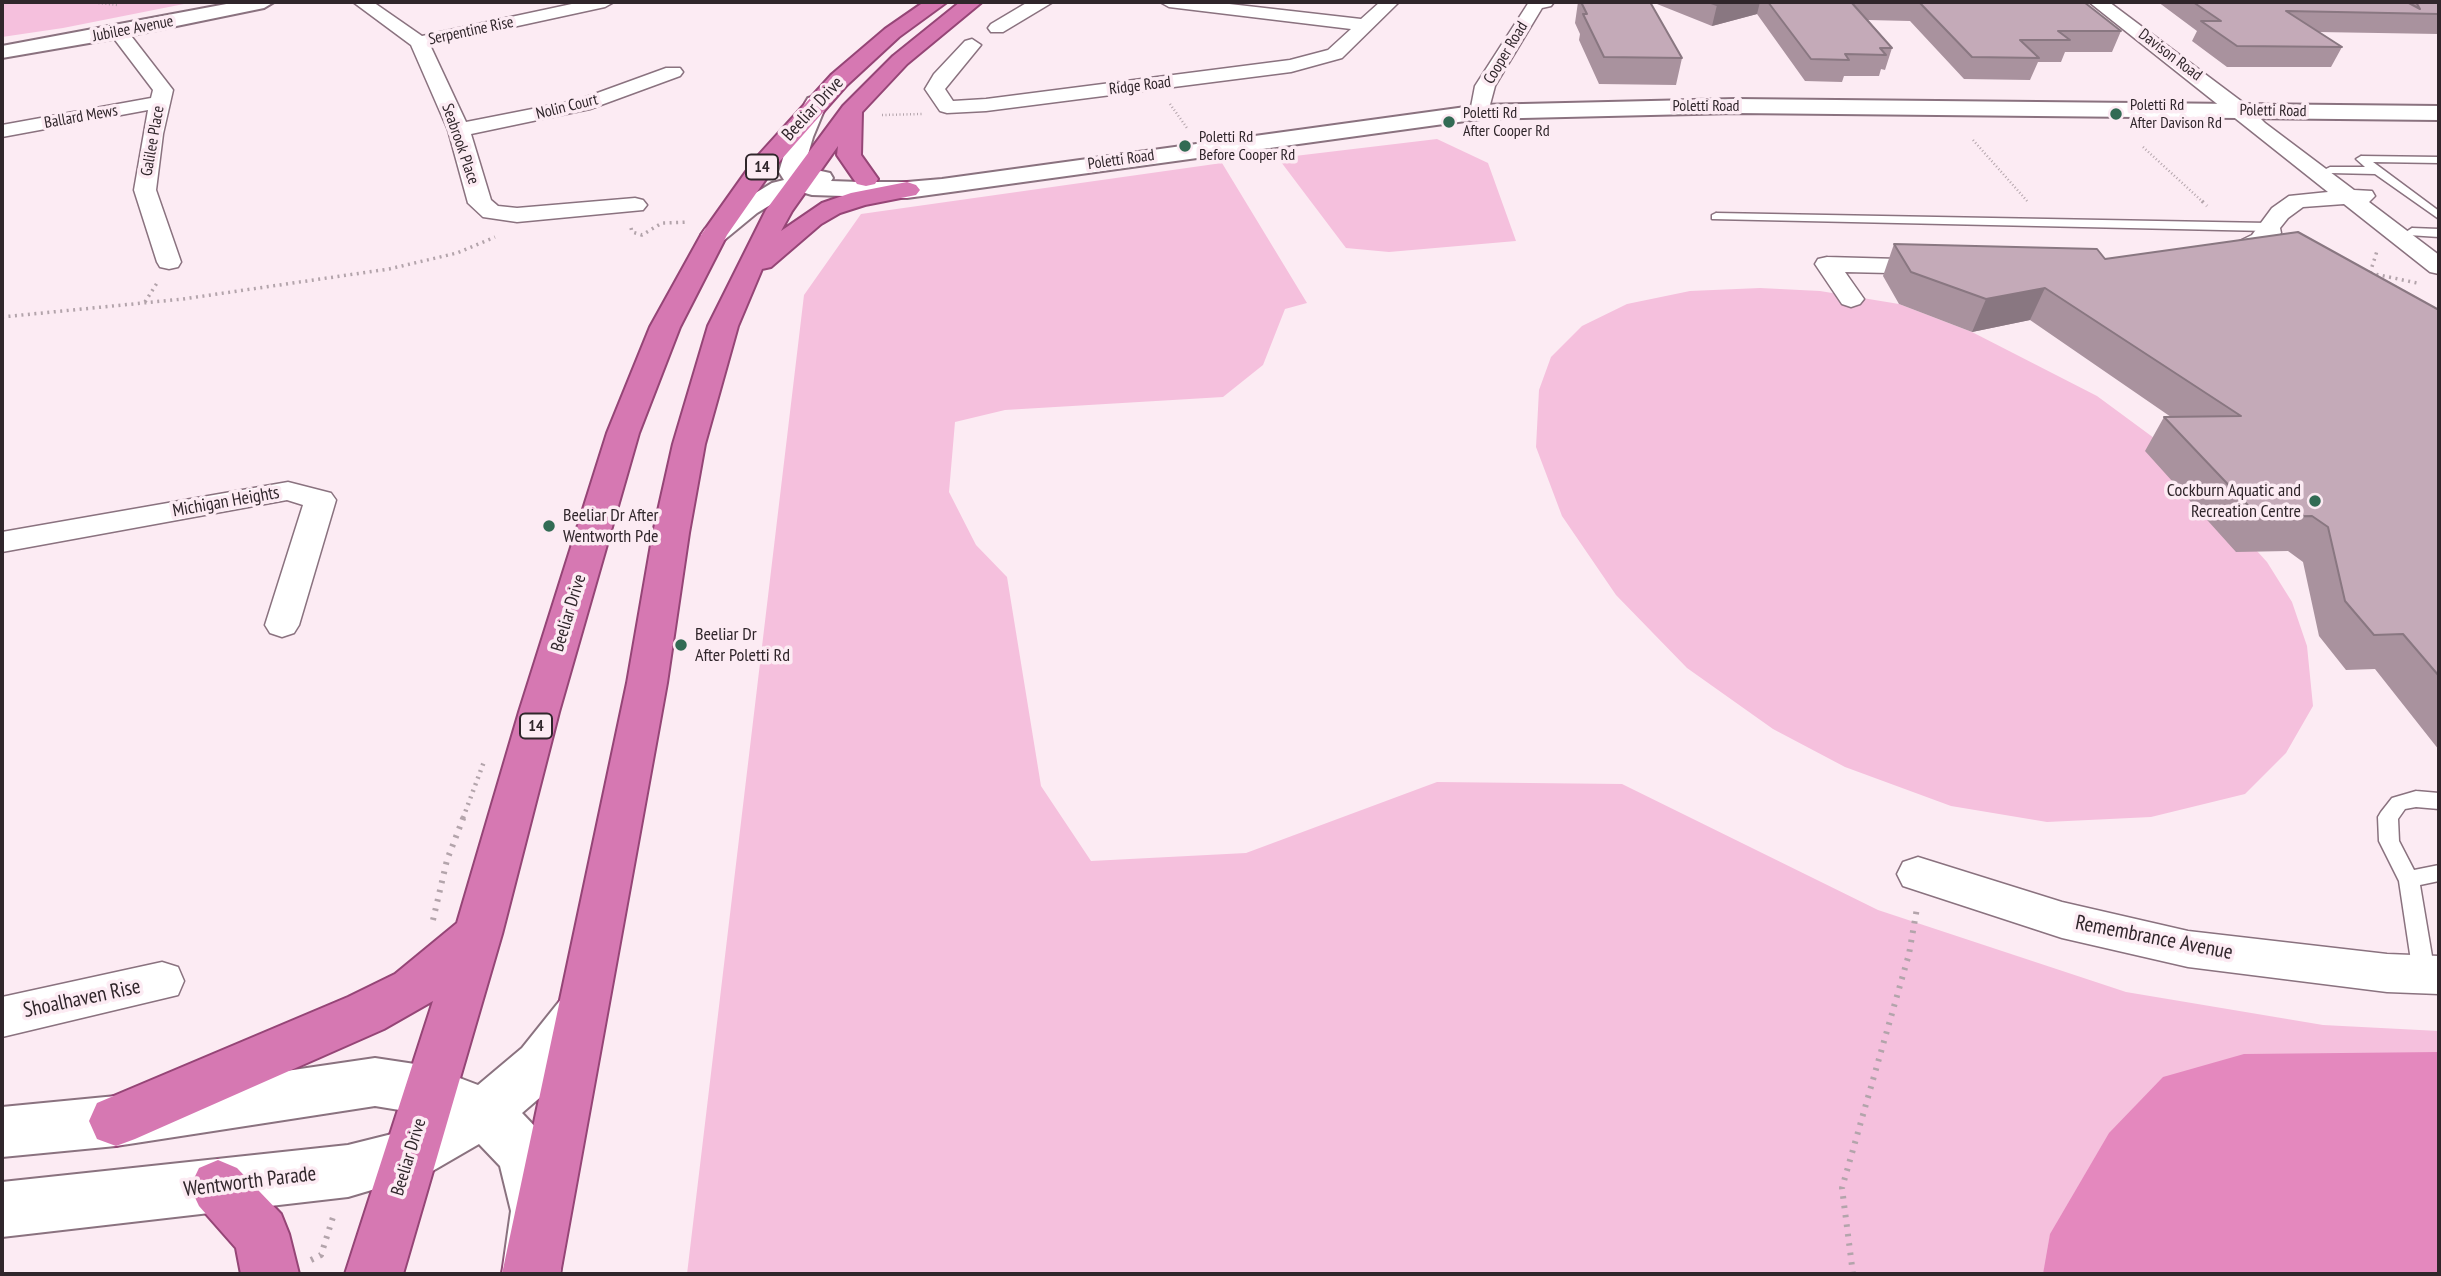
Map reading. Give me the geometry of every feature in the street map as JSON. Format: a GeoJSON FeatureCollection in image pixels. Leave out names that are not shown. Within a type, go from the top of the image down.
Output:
{"type":"FeatureCollection","features":[{"type":"Feature","properties":{"kind":"highway","name":"Beeliar Drive"},"geometry":{"type":"LineString","coordinates":[[374,1274],[428,1090],[478,934],[539,712],[623,433],[665,327],[719,228],[764,164],[816,103],[892,33],[937,2]]}},
{"type":"Feature","properties":{"kind":"highway","name":"Beeliar Drive"},"geometry":{"type":"LineString","coordinates":[[531,1274],[647,683],[671,533],[689,444],[710,364],[745,276],[779,210],[798,181],[851,111],[900,60],[945,20],[972,2]]}},
{"type":"Feature","properties":{"kind":"highway"},"geometry":{"type":"LineString","coordinates":[[851,111],[849,155],[866,179]]}},
{"type":"Feature","properties":{"kind":"highway"},"geometry":{"type":"LineString","coordinates":[[745,276],[812,219],[831,208],[860,198],[907,190]]}},
{"type":"Feature","properties":{"kind":"highway"},"geometry":{"type":"LineString","coordinates":[[116,1121],[366,1013],[412,989],[478,934]]}},
{"type":"Feature","properties":{"kind":"highway"},"geometry":{"type":"LineString","coordinates":[[218,1187],[261,1234],[270,1274]]}},
{"type":"Feature","properties":{"kind":"main road","name":"Jubilee Avenue"},"geometry":{"type":"LineString","coordinates":[[2,52],[264,2]]}},
{"type":"Feature","properties":{"kind":"main road"},"geometry":{"type":"LineString","coordinates":[[798,181],[791,172],[801,137],[816,103]]}},
{"type":"Feature","properties":{"kind":"main road","name":"Poletti Road"},"geometry":{"type":"LineString","coordinates":[[798,181],[804,186],[821,189],[907,190],[1480,112],[1698,106],[2439,113]]}},
{"type":"Feature","properties":{"kind":"main road","name":"Poletti Road"},"geometry":{"type":"LineString","coordinates":[[719,228],[781,188],[798,181],[828,178],[977,180]]}},
{"type":"Feature","properties":{"kind":"main road","name":"Wentworth Parade"},"geometry":{"type":"LineString","coordinates":[[2,1210],[348,1171],[410,1154],[485,1112],[540,1065],[582,1012]]}},
{"type":"Feature","properties":{"kind":"main road"},"geometry":{"type":"LineString","coordinates":[[2,1132],[116,1121],[375,1082],[428,1090],[485,1112],[524,1153],[539,1211],[531,1274]]}},
{"type":"Feature","properties":{"kind":"street"},"geometry":{"type":"LineString","coordinates":[[362,2],[419,42]]}},
{"type":"Feature","properties":{"kind":"street","name":"Serpentine Rise"},"geometry":{"type":"LineString","coordinates":[[419,42],[605,2]]}},
{"type":"Feature","properties":{"kind":"street"},"geometry":{"type":"LineString","coordinates":[[997,28],[1028,8],[1044,2]]}},
{"type":"Feature","properties":{"kind":"street"},"geometry":{"type":"LineString","coordinates":[[1169,2],[1363,25]]}},
{"type":"Feature","properties":{"kind":"street","name":"Ridge Road"},"geometry":{"type":"LineString","coordinates":[[947,107],[986,105],[1291,66],[1335,54],[1390,2]]}},
{"type":"Feature","properties":{"kind":"street","name":"Cooper Road"},"geometry":{"type":"LineString","coordinates":[[1480,112],[1485,86],[1536,4],[1545,2]]}},
{"type":"Feature","properties":{"kind":"street","name":"Davison Road"},"geometry":{"type":"LineString","coordinates":[[2098,2],[2242,111]]}},
{"type":"Feature","properties":{"kind":"street","name":"Galilee Place"},"geometry":{"type":"LineString","coordinates":[[117,32],[163,90],[152,134],[145,190],[170,261]]}},
{"type":"Feature","properties":{"kind":"street","name":"Seabrook Place"},"geometry":{"type":"LineString","coordinates":[[419,42],[459,130],[480,203],[491,212],[517,215],[635,205]]}},
{"type":"Feature","properties":{"kind":"street"},"geometry":{"type":"LineString","coordinates":[[947,107],[935,89],[941,78],[972,45]]}},
{"type":"Feature","properties":{"kind":"street","name":"Nolin Court"},"geometry":{"type":"LineString","coordinates":[[459,130],[583,106],[673,72]]}},
{"type":"Feature","properties":{"kind":"street","name":"Ballard Mews"},"geometry":{"type":"LineString","coordinates":[[2,131],[160,103]]}},
{"type":"Feature","properties":{"kind":"street"},"geometry":{"type":"LineString","coordinates":[[2242,111],[2273,126],[2330,170],[2433,276]]}},
{"type":"Feature","properties":{"kind":"street"},"geometry":{"type":"LineString","coordinates":[[2242,111],[2258,127],[2439,253]]}},
{"type":"Feature","properties":{"kind":"street"},"geometry":{"type":"LineString","coordinates":[[2201,264],[2251,247],[2269,233],[2269,227],[2280,213],[2297,201],[2356,196]]}},
{"type":"Feature","properties":{"kind":"street"},"geometry":{"type":"LineString","coordinates":[[1852,299],[1827,264],[1952,267]]}},
{"type":"Feature","properties":{"kind":"street","name":"Michigan Heights"},"geometry":{"type":"LineString","coordinates":[[2,542],[288,491],[320,500],[282,625]]}},
{"type":"Feature","properties":{"kind":"street","name":"Remembrance Avenue"},"geometry":{"type":"LineString","coordinates":[[1918,874],[2062,920],[2188,949],[2387,973],[2432,974]]}},
{"type":"Feature","properties":{"kind":"street","name":"Shoalhaven Rise"},"geometry":{"type":"LineString","coordinates":[[2,1017],[162,981]]}},
{"type":"Feature","properties":{"kind":"lane"},"geometry":{"type":"LineString","coordinates":[[2439,160],[2361,159],[2439,216]]}},
{"type":"Feature","properties":{"kind":"lane"},"geometry":{"type":"LineString","coordinates":[[2330,170],[2377,171]]}},
{"type":"Feature","properties":{"kind":"lane"},"geometry":{"type":"LineString","coordinates":[[1716,217],[2269,227]]}},
{"type":"Feature","properties":{"kind":"lane"},"geometry":{"type":"LineString","coordinates":[[2412,232],[2439,233]]}},
{"type":"Feature","properties":{"kind":"lane"},"geometry":{"type":"LineString","coordinates":[[2432,974],[2409,881],[2389,841],[2388,817],[2399,803],[2416,799],[2439,801]]}},
{"type":"Feature","properties":{"kind":"lane"},"geometry":{"type":"LineString","coordinates":[[2409,881],[2427,874],[2439,873]]}},
{"type":"Feature","properties":{"kind":"path"},"geometry":{"type":"LineString","coordinates":[[1156,84],[1191,133]]}},
{"type":"Feature","properties":{"kind":"path"},"geometry":{"type":"LineString","coordinates":[[876,115],[909,116],[947,107]]}},
{"type":"Feature","properties":{"kind":"path"},"geometry":{"type":"LineString","coordinates":[[1973,140],[2047,222]]}},
{"type":"Feature","properties":{"kind":"path"},"geometry":{"type":"LineString","coordinates":[[2143,148],[2229,225]]}},
{"type":"Feature","properties":{"kind":"path"},"geometry":{"type":"LineString","coordinates":[[635,205],[627,220],[632,232],[642,235],[662,223],[719,228]]}},
{"type":"Feature","properties":{"kind":"path"},"geometry":{"type":"LineString","coordinates":[[2,317],[183,299],[389,269],[457,253],[507,232]]}},
{"type":"Feature","properties":{"kind":"path"},"geometry":{"type":"LineString","coordinates":[[2361,271],[2433,276]]}},
{"type":"Feature","properties":{"kind":"path"},"geometry":{"type":"LineString","coordinates":[[1853,1274],[1842,1188],[1909,954],[1917,911],[1918,874]]}},
{"type":"Feature","properties":{"kind":"shaded area"},"geometry":{"type":"Polygon","coordinates":[[[2,2],[194,2],[2,37],[2,2]]]}},
{"type":"Feature","properties":{"kind":"shaded area"},"geometry":{"type":"Polygon","coordinates":[[[1437,139],[1488,163],[1516,241],[1389,252],[1346,248],[1278,158],[1437,139]]]}},
{"type":"Feature","properties":{"kind":"shaded area"},"geometry":{"type":"Polygon","coordinates":[[[1222,163],[1307,303],[1285,309],[1263,365],[1223,397],[1005,410],[955,422],[949,492],[976,545],[1007,577],[1041,786],[1091,861],[1246,853],[1437,782],[1622,784],[1878,910],[2126,992],[2323,1025],[2439,1031],[2439,1274],[687,1274],[804,295],[861,214],[1222,163]]]}},
{"type":"Feature","properties":{"kind":"shaded area"},"geometry":{"type":"Polygon","coordinates":[[[1760,288],[1820,291],[1899,304],[1972,332],[2097,396],[2154,438],[2267,562],[2292,602],[2307,646],[2313,706],[2286,753],[2245,794],[2151,817],[2047,822],[1951,806],[1845,767],[1773,729],[1687,668],[1616,595],[1562,516],[1536,447],[1539,390],[1551,357],[1582,326],[1627,304],[1690,291],[1760,288]]]}},
{"type":"Feature","properties":{"kind":"shaded area"},"geometry":{"type":"Polygon","coordinates":[[[2439,1052],[2439,1274],[2043,1274],[2050,1234],[2109,1133],[2163,1077],[2244,1054],[2439,1052]]]}},
{"type":"Feature","properties":{"kind":"building"},"geometry":{"type":"Polygon","coordinates":[[[1581,2],[1650,2],[1682,58],[1604,57],[1583,14],[1587,14],[1581,2]]]}},
{"type":"Feature","properties":{"kind":"building"},"geometry":{"type":"Polygon","coordinates":[[[1708,2],[1731,2],[1717,5],[1708,2]]]}},
{"type":"Feature","properties":{"kind":"building"},"geometry":{"type":"Polygon","coordinates":[[[1768,2],[1851,2],[1892,48],[1880,48],[1886,55],[1845,54],[1849,60],[1811,59],[1768,2]]]}},
{"type":"Feature","properties":{"kind":"building"},"geometry":{"type":"Polygon","coordinates":[[[1919,2],[2084,2],[2121,31],[2058,31],[2070,40],[2020,40],[2039,58],[1972,57],[1919,2]]]}},
{"type":"Feature","properties":{"kind":"building"},"geometry":{"type":"Polygon","coordinates":[[[2193,2],[2407,2],[2420,9],[2416,2],[2439,2],[2439,14],[2286,11],[2342,47],[2237,46],[2201,21],[2221,21],[2193,2]]]}},
{"type":"Feature","properties":{"kind":"building","name":"Cockburn Aquatic and Recreation Centre"},"geometry":{"type":"Polygon","coordinates":[[[2298,232],[2439,310],[2439,676],[2403,634],[2374,635],[2345,601],[2328,527],[2312,516],[2259,517],[2164,417],[2241,416],[2045,288],[1986,299],[1911,272],[1894,244],[2097,249],[2105,259],[2298,232]]]}},
{"type":"Feature","properties":{"kind":"place","name":"Poletti Rd After Davison Rd"},"geometry":{"type":"Point","coordinates":[2116,114]}},
{"type":"Feature","properties":{"kind":"place","name":"Poletti Rd After Cooper Rd"},"geometry":{"type":"Point","coordinates":[1449,122]}},
{"type":"Feature","properties":{"kind":"place","name":"Poletti Rd Before Cooper Rd"},"geometry":{"type":"Point","coordinates":[1185,146]}},
{"type":"Feature","properties":{"kind":"place","name":"Cockburn Aquatic and Recreation Centre"},"geometry":{"type":"Point","coordinates":[2315,501]}},
{"type":"Feature","properties":{"kind":"place","name":"Beeliar Dr After Wentworth Pde"},"geometry":{"type":"Point","coordinates":[549,526]}},
{"type":"Feature","properties":{"kind":"place","name":"Beeliar Dr After Poletti Rd"},"geometry":{"type":"Point","coordinates":[681,645]}}]}
